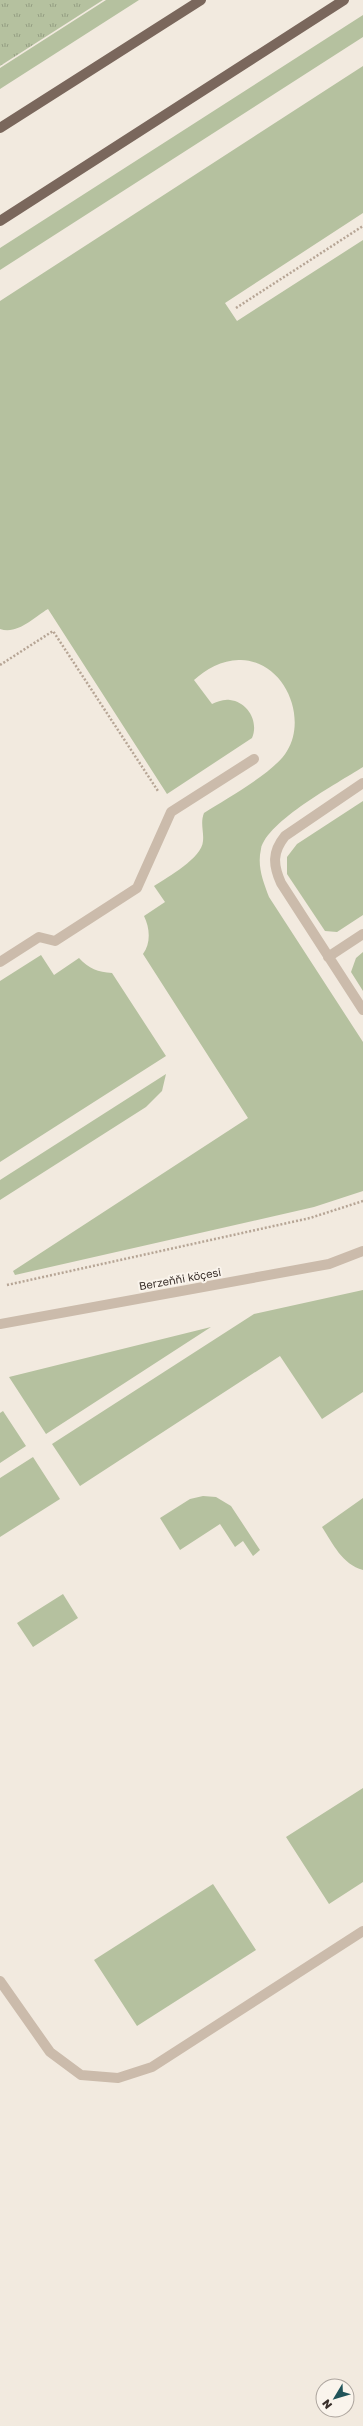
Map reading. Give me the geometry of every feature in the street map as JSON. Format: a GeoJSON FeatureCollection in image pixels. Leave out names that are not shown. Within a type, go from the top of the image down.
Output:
{"type":"FeatureCollection","features":[{"type":"Feature","properties":{"kind":"main road"},"geometry":{"type":"LineString","coordinates":[[0,128],[201,0]]}},
{"type":"Feature","properties":{"kind":"main road"},"geometry":{"type":"LineString","coordinates":[[0,221],[344,0]]}},
{"type":"Feature","properties":{"kind":"street"},"geometry":{"type":"LineString","coordinates":[[0,962],[39,937],[55,941],[136,888],[171,812],[254,758]]}},
{"type":"Feature","properties":{"kind":"street"},"geometry":{"type":"LineString","coordinates":[[363,783],[285,836],[277,846],[274,857],[276,871],[281,883],[363,1010]]}},
{"type":"Feature","properties":{"kind":"street"},"geometry":{"type":"LineString","coordinates":[[328,957],[363,934]]}},
{"type":"Feature","properties":{"kind":"street","name":"Berzeňňi köçesi"},"geometry":{"type":"LineString","coordinates":[[0,1324],[329,1264],[363,1251]]}},
{"type":"Feature","properties":{"kind":"street"},"geometry":{"type":"LineString","coordinates":[[0,1981],[50,2052],[81,2075],[118,2078],[152,2067],[363,1931]]}},
{"type":"Feature","properties":{"kind":"path"},"geometry":{"type":"LineString","coordinates":[[236,308],[363,226]]}},
{"type":"Feature","properties":{"kind":"path"},"geometry":{"type":"LineString","coordinates":[[0,665],[53,630],[171,812]]}},
{"type":"Feature","properties":{"kind":"path"},"geometry":{"type":"LineString","coordinates":[[7,1284],[310,1218],[363,1201]]}},
{"type":"Feature","properties":{"kind":"green space"},"geometry":{"type":"Polygon","coordinates":[[[0,0],[103,0],[0,66],[0,0]]]}},
{"type":"Feature","properties":{"kind":"green space"},"geometry":{"type":"Polygon","coordinates":[[[106,0],[139,0],[0,89],[0,68],[106,0]]]}},
{"type":"Feature","properties":{"kind":"green space"},"geometry":{"type":"Polygon","coordinates":[[[363,15],[363,37],[0,270],[0,248],[363,15]]]}},
{"type":"Feature","properties":{"kind":"green space"},"geometry":{"type":"Polygon","coordinates":[[[363,66],[363,213],[225,303],[237,321],[363,240],[363,767],[289,815],[276,827],[266,838],[261,849],[260,867],[269,897],[363,1042],[363,1191],[314,1207],[15,1275],[13,1271],[248,1118],[143,954],[146,950],[149,935],[148,925],[144,916],[165,902],[154,886],[175,872],[197,854],[203,841],[202,820],[204,813],[249,785],[272,768],[287,751],[293,737],[295,723],[293,708],[288,693],[280,680],[269,670],[256,663],[235,660],[222,663],[204,672],[194,680],[212,704],[223,700],[230,700],[242,705],[247,709],[253,719],[254,732],[252,738],[167,794],[48,609],[26,624],[13,630],[0,629],[0,301],[363,66]]]}},
{"type":"Feature","properties":{"kind":"green space"},"geometry":{"type":"Polygon","coordinates":[[[363,801],[363,915],[337,932],[325,931],[287,874],[287,857],[297,844],[363,801]]]}},
{"type":"Feature","properties":{"kind":"green space"},"geometry":{"type":"Polygon","coordinates":[[[363,952],[363,991],[351,972],[356,958],[363,952]]]}},
{"type":"Feature","properties":{"kind":"green space"},"geometry":{"type":"Polygon","coordinates":[[[41,955],[54,975],[79,958],[86,965],[94,969],[112,973],[166,1056],[0,1162],[0,981],[41,955]]]}},
{"type":"Feature","properties":{"kind":"green space"},"geometry":{"type":"Polygon","coordinates":[[[166,1074],[162,1091],[146,1107],[0,1200],[0,1180],[166,1074]]]}},
{"type":"Feature","properties":{"kind":"green space"},"geometry":{"type":"Polygon","coordinates":[[[363,1290],[363,1392],[322,1419],[280,1356],[80,1486],[52,1444],[254,1314],[363,1290]]]}},
{"type":"Feature","properties":{"kind":"green space"},"geometry":{"type":"Polygon","coordinates":[[[211,1327],[46,1434],[9,1377],[211,1327]]]}},
{"type":"Feature","properties":{"kind":"green space"},"geometry":{"type":"Polygon","coordinates":[[[3,1411],[26,1446],[0,1463],[0,1413],[3,1411]]]}},
{"type":"Feature","properties":{"kind":"green space"},"geometry":{"type":"Polygon","coordinates":[[[33,1457],[60,1499],[0,1537],[0,1478],[33,1457]]]}},
{"type":"Feature","properties":{"kind":"green space"},"geometry":{"type":"Polygon","coordinates":[[[203,1496],[216,1497],[231,1506],[260,1550],[253,1556],[243,1541],[235,1547],[220,1524],[180,1550],[160,1518],[190,1499],[203,1496]]]}},
{"type":"Feature","properties":{"kind":"green space"},"geometry":{"type":"Polygon","coordinates":[[[363,1498],[363,1570],[349,1563],[339,1553],[322,1527],[363,1498]]]}},
{"type":"Feature","properties":{"kind":"green space"},"geometry":{"type":"Polygon","coordinates":[[[63,1594],[78,1618],[33,1647],[17,1623],[63,1594]]]}},
{"type":"Feature","properties":{"kind":"green space"},"geometry":{"type":"Polygon","coordinates":[[[363,1788],[363,1882],[329,1904],[286,1837],[363,1788]]]}},
{"type":"Feature","properties":{"kind":"green space"},"geometry":{"type":"Polygon","coordinates":[[[213,1884],[256,1950],[137,2026],[94,1960],[213,1884]]]}}]}
